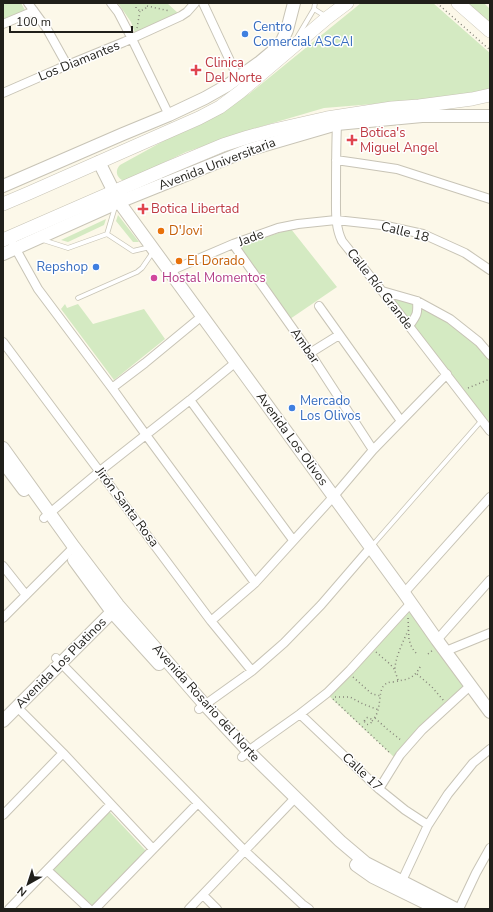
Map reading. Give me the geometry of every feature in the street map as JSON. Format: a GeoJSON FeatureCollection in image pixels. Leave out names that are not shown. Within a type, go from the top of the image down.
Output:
{"type":"FeatureCollection","features":[{"type":"Feature","properties":{"kind":"main road"},"geometry":{"type":"LineString","coordinates":[[327,18],[332,3]]}},
{"type":"Feature","properties":{"kind":"main road"},"geometry":{"type":"LineString","coordinates":[[3,204],[220,107],[240,92],[287,45],[347,3]]}},
{"type":"Feature","properties":{"kind":"main road"},"geometry":{"type":"LineString","coordinates":[[458,3],[490,32]]}},
{"type":"Feature","properties":{"kind":"main road","name":"Avenida Universitaria"},"geometry":{"type":"LineString","coordinates":[[9,242],[116,199],[223,145],[274,130],[327,118],[392,108],[421,110],[490,95]]}},
{"type":"Feature","properties":{"kind":"main road"},"geometry":{"type":"LineString","coordinates":[[472,99],[490,103]]}},
{"type":"Feature","properties":{"kind":"street"},"geometry":{"type":"LineString","coordinates":[[28,3],[47,29],[67,65]]}},
{"type":"Feature","properties":{"kind":"street"},"geometry":{"type":"LineString","coordinates":[[111,3],[134,35],[169,115]]}},
{"type":"Feature","properties":{"kind":"street","name":"Los Diamantes"},"geometry":{"type":"LineString","coordinates":[[3,93],[134,35],[181,16],[195,3]]}},
{"type":"Feature","properties":{"kind":"street"},"geometry":{"type":"LineString","coordinates":[[204,3],[238,78]]}},
{"type":"Feature","properties":{"kind":"street"},"geometry":{"type":"LineString","coordinates":[[3,186],[169,115],[205,98],[238,78],[287,45],[287,30],[294,3]]}},
{"type":"Feature","properties":{"kind":"street"},"geometry":{"type":"LineString","coordinates":[[3,24],[34,11]]}},
{"type":"Feature","properties":{"kind":"street","name":"Avenida Universitaria"},"geometry":{"type":"LineString","coordinates":[[3,254],[9,242],[38,239],[116,199],[248,150],[337,124],[421,110],[490,116]]}},
{"type":"Feature","properties":{"kind":"street","name":"Calle Río Grande"},"geometry":{"type":"LineString","coordinates":[[337,124],[336,220],[339,235],[342,241],[490,430]]}},
{"type":"Feature","properties":{"kind":"street"},"geometry":{"type":"LineString","coordinates":[[336,160],[397,169],[490,199]]}},
{"type":"Feature","properties":{"kind":"street","name":"Avenida Los Olivos"},"geometry":{"type":"LineString","coordinates":[[99,162],[116,199],[404,593],[410,609],[471,685],[490,712]]}},
{"type":"Feature","properties":{"kind":"street","name":"Jade"},"geometry":{"type":"LineString","coordinates":[[170,271],[233,244],[278,228],[298,224],[336,220]]}},
{"type":"Feature","properties":{"kind":"street","name":"Calle 18"},"geometry":{"type":"LineString","coordinates":[[336,220],[382,225],[423,234],[465,253],[490,270]]}},
{"type":"Feature","properties":{"kind":"street"},"geometry":{"type":"LineString","coordinates":[[9,242],[38,289],[256,583]]}},
{"type":"Feature","properties":{"kind":"street","name":"Ambar"},"geometry":{"type":"LineString","coordinates":[[233,244],[310,353],[373,450]]}},
{"type":"Feature","properties":{"kind":"street"},"geometry":{"type":"LineString","coordinates":[[382,291],[417,301],[450,318],[479,342],[490,355]]}},
{"type":"Feature","properties":{"kind":"street"},"geometry":{"type":"LineString","coordinates":[[409,326],[416,317],[418,311],[417,301]]}},
{"type":"Feature","properties":{"kind":"street"},"geometry":{"type":"LineString","coordinates":[[319,306],[401,421]]}},
{"type":"Feature","properties":{"kind":"street"},"geometry":{"type":"LineString","coordinates":[[112,388],[202,316]]}},
{"type":"Feature","properties":{"kind":"street"},"geometry":{"type":"LineString","coordinates":[[310,353],[339,335]]}},
{"type":"Feature","properties":{"kind":"street","name":"Jirón Santa Rosa"},"geometry":{"type":"LineString","coordinates":[[3,342],[211,621],[252,671]]}},
{"type":"Feature","properties":{"kind":"street"},"geometry":{"type":"LineString","coordinates":[[47,516],[100,471],[236,362]]}},
{"type":"Feature","properties":{"kind":"street"},"geometry":{"type":"LineString","coordinates":[[211,621],[256,583],[373,450],[447,374]]}},
{"type":"Feature","properties":{"kind":"street"},"geometry":{"type":"LineString","coordinates":[[190,400],[293,540]]}},
{"type":"Feature","properties":{"kind":"street","name":"Avenida Rosario del Norte"},"geometry":{"type":"LineString","coordinates":[[3,448],[47,516],[113,605],[245,754],[293,800],[366,863],[438,909]]}},
{"type":"Feature","properties":{"kind":"street","name":"Avenida Rosario del Norte"},"geometry":{"type":"LineString","coordinates":[[3,462],[47,516]]}},
{"type":"Feature","properties":{"kind":"street"},"geometry":{"type":"LineString","coordinates":[[404,593],[490,497]]}},
{"type":"Feature","properties":{"kind":"street"},"geometry":{"type":"LineString","coordinates":[[202,707],[252,671],[284,642],[321,605],[371,547]]}},
{"type":"Feature","properties":{"kind":"street"},"geometry":{"type":"LineString","coordinates":[[3,618],[71,549]]}},
{"type":"Feature","properties":{"kind":"street"},"geometry":{"type":"LineString","coordinates":[[3,566],[26,595]]}},
{"type":"Feature","properties":{"kind":"street"},"geometry":{"type":"LineString","coordinates":[[439,647],[490,580]]}},
{"type":"Feature","properties":{"kind":"street","name":"Avenida Los Platinos"},"geometry":{"type":"LineString","coordinates":[[3,712],[113,605]]}},
{"type":"Feature","properties":{"kind":"street"},"geometry":{"type":"LineString","coordinates":[[245,754],[327,693],[410,609]]}},
{"type":"Feature","properties":{"kind":"street"},"geometry":{"type":"LineString","coordinates":[[439,647],[490,633]]}},
{"type":"Feature","properties":{"kind":"street"},"geometry":{"type":"LineString","coordinates":[[58,660],[245,851],[308,909]]}},
{"type":"Feature","properties":{"kind":"street","name":"Avenida Los Platinos"},"geometry":{"type":"LineString","coordinates":[[3,722],[58,660]]}},
{"type":"Feature","properties":{"kind":"street"},"geometry":{"type":"LineString","coordinates":[[379,789],[400,755],[422,730],[471,685]]}},
{"type":"Feature","properties":{"kind":"street"},"geometry":{"type":"LineString","coordinates":[[17,708],[153,849]]}},
{"type":"Feature","properties":{"kind":"street","name":"Calle 17"},"geometry":{"type":"LineString","coordinates":[[300,714],[379,789],[405,810],[428,825]]}},
{"type":"Feature","properties":{"kind":"street"},"geometry":{"type":"LineString","coordinates":[[400,885],[428,825],[448,794],[473,763],[490,750]]}},
{"type":"Feature","properties":{"kind":"street"},"geometry":{"type":"LineString","coordinates":[[3,814],[63,754]]}},
{"type":"Feature","properties":{"kind":"street"},"geometry":{"type":"LineString","coordinates":[[189,909],[293,800]]}},
{"type":"Feature","properties":{"kind":"street"},"geometry":{"type":"LineString","coordinates":[[95,909],[198,803]]}},
{"type":"Feature","properties":{"kind":"street"},"geometry":{"type":"LineString","coordinates":[[9,909],[111,804]]}},
{"type":"Feature","properties":{"kind":"street"},"geometry":{"type":"LineString","coordinates":[[458,909],[490,848]]}},
{"type":"Feature","properties":{"kind":"street"},"geometry":{"type":"LineString","coordinates":[[47,870],[89,909]]}},
{"type":"Feature","properties":{"kind":"street","name":"Avenida Rosario del Norte"},"geometry":{"type":"LineString","coordinates":[[400,885],[458,909]]}},
{"type":"Feature","properties":{"kind":"street"},"geometry":{"type":"LineString","coordinates":[[203,895],[217,909]]}},
{"type":"Feature","properties":{"kind":"lane"},"geometry":{"type":"LineString","coordinates":[[287,45],[314,9],[316,3]]}},
{"type":"Feature","properties":{"kind":"lane"},"geometry":{"type":"LineString","coordinates":[[314,9],[327,18]]}},
{"type":"Feature","properties":{"kind":"lane"},"geometry":{"type":"LineString","coordinates":[[107,234],[116,199]]}},
{"type":"Feature","properties":{"kind":"lane"},"geometry":{"type":"LineString","coordinates":[[38,239],[68,248],[107,234]]}},
{"type":"Feature","properties":{"kind":"lane"},"geometry":{"type":"LineString","coordinates":[[107,234],[133,251],[153,249]]}},
{"type":"Feature","properties":{"kind":"lane"},"geometry":{"type":"LineString","coordinates":[[78,298],[136,272],[142,268],[153,249]]}},
{"type":"Feature","properties":{"kind":"lane"},"geometry":{"type":"LineString","coordinates":[[371,547],[482,420]]}},
{"type":"Feature","properties":{"kind":"path"},"geometry":{"type":"LineString","coordinates":[[135,3],[136,8],[140,10]]}},
{"type":"Feature","properties":{"kind":"path"},"geometry":{"type":"LineString","coordinates":[[140,10],[145,9],[146,3]]}},
{"type":"Feature","properties":{"kind":"path"},"geometry":{"type":"LineString","coordinates":[[436,3],[490,50]]}},
{"type":"Feature","properties":{"kind":"path"},"geometry":{"type":"LineString","coordinates":[[146,6],[176,13]]}},
{"type":"Feature","properties":{"kind":"path"},"geometry":{"type":"LineString","coordinates":[[134,35],[140,10]]}},
{"type":"Feature","properties":{"kind":"path"},"geometry":{"type":"LineString","coordinates":[[460,392],[490,379]]}},
{"type":"Feature","properties":{"kind":"path"},"geometry":{"type":"LineString","coordinates":[[410,609],[408,629],[409,640],[416,653]]}},
{"type":"Feature","properties":{"kind":"path"},"geometry":{"type":"LineString","coordinates":[[395,670],[401,646],[408,629]]}},
{"type":"Feature","properties":{"kind":"path"},"geometry":{"type":"LineString","coordinates":[[428,654],[439,647]]}},
{"type":"Feature","properties":{"kind":"path"},"geometry":{"type":"LineString","coordinates":[[376,652],[395,670],[398,681]]}},
{"type":"Feature","properties":{"kind":"path"},"geometry":{"type":"LineString","coordinates":[[366,724],[371,724],[379,710],[382,689],[384,686],[388,683],[408,679],[417,674],[421,666]]}},
{"type":"Feature","properties":{"kind":"path"},"geometry":{"type":"LineString","coordinates":[[417,674],[432,687],[444,701]]}},
{"type":"Feature","properties":{"kind":"path"},"geometry":{"type":"LineString","coordinates":[[353,677],[372,694],[381,696]]}},
{"type":"Feature","properties":{"kind":"path"},"geometry":{"type":"LineString","coordinates":[[379,710],[350,697],[331,697],[394,756]]}},
{"type":"Feature","properties":{"kind":"path"},"geometry":{"type":"LineString","coordinates":[[364,728],[367,718],[371,719],[372,721]]}},
{"type":"Feature","properties":{"kind":"path"},"geometry":{"type":"LineString","coordinates":[[375,718],[404,742]]}},
{"type":"Feature","properties":{"kind":"green space"},"geometry":{"type":"Polygon","coordinates":[[[3,3],[21,3],[25,10],[3,19],[3,3]]]}},
{"type":"Feature","properties":{"kind":"green space"},"geometry":{"type":"Polygon","coordinates":[[[118,3],[167,3],[179,14],[135,33],[131,22],[118,3]]]}},
{"type":"Feature","properties":{"kind":"green space"},"geometry":{"type":"Polygon","coordinates":[[[361,3],[433,3],[490,53],[490,90],[423,100],[324,108],[256,128],[186,152],[125,181],[118,177],[117,170],[120,165],[249,94],[361,3]]]}},
{"type":"Feature","properties":{"kind":"green space"},"geometry":{"type":"Polygon","coordinates":[[[468,3],[484,3],[490,9],[490,23],[468,3]]]}},
{"type":"Feature","properties":{"kind":"green space"},"geometry":{"type":"Polygon","coordinates":[[[118,215],[139,242],[133,242],[116,221],[118,215]]]}},
{"type":"Feature","properties":{"kind":"green space"},"geometry":{"type":"Polygon","coordinates":[[[106,219],[104,225],[68,242],[61,240],[106,219]]]}},
{"type":"Feature","properties":{"kind":"green space"},"geometry":{"type":"Polygon","coordinates":[[[291,229],[337,287],[290,319],[238,246],[291,229]]]}},
{"type":"Feature","properties":{"kind":"green space"},"geometry":{"type":"Polygon","coordinates":[[[390,297],[420,305],[450,322],[479,347],[490,361],[490,426],[390,297]]]}},
{"type":"Feature","properties":{"kind":"green space"},"geometry":{"type":"Polygon","coordinates":[[[65,304],[67,308],[78,304],[93,324],[144,309],[165,339],[114,380],[61,309],[65,304]]]}},
{"type":"Feature","properties":{"kind":"green space"},"geometry":{"type":"Polygon","coordinates":[[[412,612],[464,687],[437,710],[414,734],[395,758],[329,696],[405,613],[412,612]]]}},
{"type":"Feature","properties":{"kind":"green space"},"geometry":{"type":"Polygon","coordinates":[[[108,810],[146,851],[93,906],[52,870],[108,810]]]}},
{"type":"Feature","properties":{"kind":"place","name":"Centro Comercial ASCAI"},"geometry":{"type":"Point","coordinates":[245,34]}},
{"type":"Feature","properties":{"kind":"place","name":"Clinica Del Norte"},"geometry":{"type":"Point","coordinates":[196,70]}},
{"type":"Feature","properties":{"kind":"place","name":"Botica's Miguel Angel"},"geometry":{"type":"Point","coordinates":[352,140]}},
{"type":"Feature","properties":{"kind":"place","name":"Botica Libertad"},"geometry":{"type":"Point","coordinates":[143,209]}},
{"type":"Feature","properties":{"kind":"place","name":"D'Jovi"},"geometry":{"type":"Point","coordinates":[161,231]}},
{"type":"Feature","properties":{"kind":"place","name":"El Dorado"},"geometry":{"type":"Point","coordinates":[179,261]}},
{"type":"Feature","properties":{"kind":"place","name":"Repshop"},"geometry":{"type":"Point","coordinates":[96,267]}},
{"type":"Feature","properties":{"kind":"place","name":"Hostal Momentos"},"geometry":{"type":"Point","coordinates":[154,278]}},
{"type":"Feature","properties":{"kind":"place","name":"Mercado Los Olivos"},"geometry":{"type":"Point","coordinates":[292,408]}}]}
